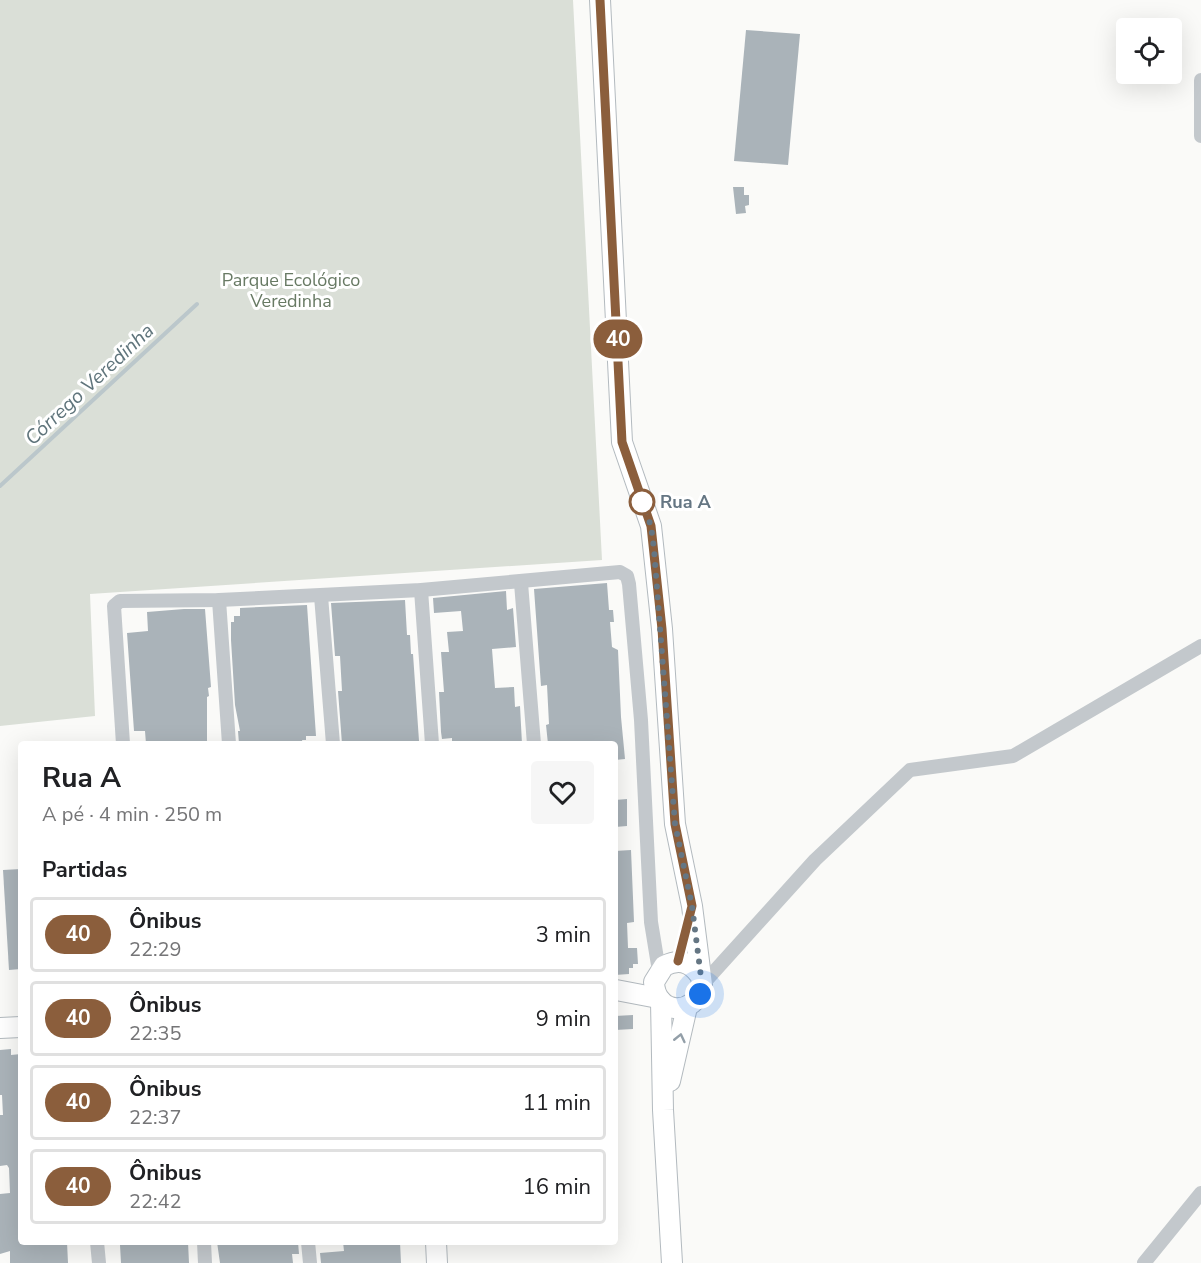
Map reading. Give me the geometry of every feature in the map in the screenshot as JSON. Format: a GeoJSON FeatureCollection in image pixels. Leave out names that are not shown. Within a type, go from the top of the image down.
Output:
{"type":"FeatureCollection","features":[{"type":"Feature","properties":{"kind":"street"},"geometry":{"type":"LineString","coordinates":[[123,741],[114,606],[120,601],[321,596],[521,583],[620,572],[627,576],[629,584],[641,720],[651,922],[668,1007],[678,1009],[695,1002],[700,994],[700,979],[692,906],[675,824],[662,629],[651,526],[622,442],[600,0]]}},
{"type":"Feature","properties":{"kind":"street"},"geometry":{"type":"LineString","coordinates":[[1201,80],[1201,136]]}},
{"type":"Feature","properties":{"kind":"street"},"geometry":{"type":"LineString","coordinates":[[521,583],[534,741]]}},
{"type":"Feature","properties":{"kind":"street"},"geometry":{"type":"LineString","coordinates":[[421,590],[432,741]]}},
{"type":"Feature","properties":{"kind":"street"},"geometry":{"type":"LineString","coordinates":[[321,596],[333,741]]}},
{"type":"Feature","properties":{"kind":"street"},"geometry":{"type":"LineString","coordinates":[[219,600],[229,741]]}},
{"type":"Feature","properties":{"kind":"street"},"geometry":{"type":"LineString","coordinates":[[700,979],[815,861],[910,770],[1013,756],[1201,646]]}},
{"type":"Feature","properties":{"kind":"street"},"geometry":{"type":"LineString","coordinates":[[672,1263],[663,1110],[663,979],[692,906]]}},
{"type":"Feature","properties":{"kind":"street"},"geometry":{"type":"LineString","coordinates":[[618,989],[663,979],[686,963],[700,979]]}},
{"type":"Feature","properties":{"kind":"street"},"geometry":{"type":"LineString","coordinates":[[663,1110],[687,1007]]}},
{"type":"Feature","properties":{"kind":"street"},"geometry":{"type":"LineString","coordinates":[[0,1028],[18,1027]]}},
{"type":"Feature","properties":{"kind":"street"},"geometry":{"type":"LineString","coordinates":[[1144,1263],[1201,1193]]}},
{"type":"Feature","properties":{"kind":"street"},"geometry":{"type":"LineString","coordinates":[[98,1245],[99,1263]]}},
{"type":"Feature","properties":{"kind":"street"},"geometry":{"type":"LineString","coordinates":[[204,1245],[205,1263]]}},
{"type":"Feature","properties":{"kind":"street"},"geometry":{"type":"LineString","coordinates":[[308,1245],[310,1263]]}},
{"type":"Feature","properties":{"kind":"street"},"geometry":{"type":"LineString","coordinates":[[436,1245],[437,1263]]}},
{"type":"Feature","properties":{"kind":"green space","name":"Parque Ecológico Veredinha"},"geometry":{"type":"Polygon","coordinates":[[[0,0],[573,0],[602,560],[90,594],[95,716],[0,726],[0,0]]]}},
{"type":"Feature","properties":{"kind":"building"},"geometry":{"type":"Polygon","coordinates":[[[746,30],[800,34],[788,165],[734,161],[746,30]]]}},
{"type":"Feature","properties":{"kind":"building"},"geometry":{"type":"Polygon","coordinates":[[[733,187],[744,187],[744,195],[749,195],[749,205],[745,206],[746,213],[736,214],[733,187]]]}},
{"type":"Feature","properties":{"kind":"building"},"geometry":{"type":"Polygon","coordinates":[[[607,583],[609,610],[613,610],[614,622],[610,622],[612,647],[618,650],[625,759],[618,760],[618,741],[548,741],[547,685],[541,686],[534,589],[607,583]]]}},
{"type":"Feature","properties":{"kind":"building"},"geometry":{"type":"Polygon","coordinates":[[[506,591],[507,610],[513,608],[516,647],[492,649],[495,688],[514,687],[515,707],[520,706],[522,741],[442,739],[439,692],[444,692],[441,652],[449,652],[447,632],[463,631],[461,611],[434,613],[433,598],[506,591]]]}},
{"type":"Feature","properties":{"kind":"building"},"geometry":{"type":"Polygon","coordinates":[[[405,600],[407,635],[410,635],[411,654],[413,654],[419,741],[342,741],[338,691],[342,691],[340,656],[335,656],[331,603],[405,600]]]}},
{"type":"Feature","properties":{"kind":"building"},"geometry":{"type":"Polygon","coordinates":[[[307,605],[316,736],[306,736],[306,740],[302,741],[239,741],[238,731],[240,731],[235,705],[231,622],[234,622],[234,616],[240,616],[240,608],[307,605]]]}},
{"type":"Feature","properties":{"kind":"building"},"geometry":{"type":"Polygon","coordinates":[[[205,609],[211,687],[208,688],[209,696],[207,697],[207,741],[146,741],[145,731],[134,731],[127,633],[148,631],[147,612],[205,609]]]}},
{"type":"Feature","properties":{"kind":"building"},"geometry":{"type":"Polygon","coordinates":[[[627,799],[627,826],[618,827],[618,800],[627,799]]]}},
{"type":"Feature","properties":{"kind":"building"},"geometry":{"type":"Polygon","coordinates":[[[631,850],[634,922],[627,923],[628,948],[637,948],[638,964],[633,964],[633,968],[629,968],[629,974],[618,975],[618,851],[631,850]]]}},
{"type":"Feature","properties":{"kind":"building"},"geometry":{"type":"Polygon","coordinates":[[[18,869],[18,969],[9,970],[3,870],[18,869]]]}},
{"type":"Feature","properties":{"kind":"building"},"geometry":{"type":"Polygon","coordinates":[[[633,1015],[633,1029],[618,1030],[618,1016],[633,1015]]]}},
{"type":"Feature","properties":{"kind":"building"},"geometry":{"type":"Polygon","coordinates":[[[11,1049],[11,1055],[18,1054],[18,1245],[67,1245],[68,1263],[10,1263],[10,1251],[0,1254],[0,1194],[10,1193],[9,1168],[7,1165],[0,1166],[0,1115],[3,1115],[2,1095],[0,1095],[0,1050],[11,1049]]]}},
{"type":"Feature","properties":{"kind":"building"},"geometry":{"type":"Polygon","coordinates":[[[120,1245],[188,1245],[189,1263],[121,1263],[120,1245]]]}},
{"type":"Feature","properties":{"kind":"building"},"geometry":{"type":"Polygon","coordinates":[[[217,1245],[298,1245],[299,1254],[292,1254],[293,1263],[220,1263],[217,1245]]]}},
{"type":"Feature","properties":{"kind":"building"},"geometry":{"type":"Polygon","coordinates":[[[343,1245],[400,1245],[401,1263],[321,1263],[320,1253],[344,1251],[343,1245]]]}},
{"type":"Feature","properties":{"kind":"waterway","name":"Córrego Veredinha"},"geometry":{"type":"LineString","coordinates":[[0,486],[197,304]]}},
{"type":"Feature","properties":{"kind":"bus line","name":"40"},"geometry":{"type":"LineString","coordinates":[[600,0],[622,442],[651,526],[662,629],[675,824],[692,906],[678,961]]}},
{"type":"Feature","properties":{"kind":"place","name":"Rua A"},"geometry":{"type":"Point","coordinates":[642,502]}},
{"type":"Feature","properties":{"kind":"route"},"geometry":{"type":"LineString","coordinates":[[642,502],[651,526],[654,549],[662,629],[675,824],[692,906],[702,985],[700,994]]}}]}
